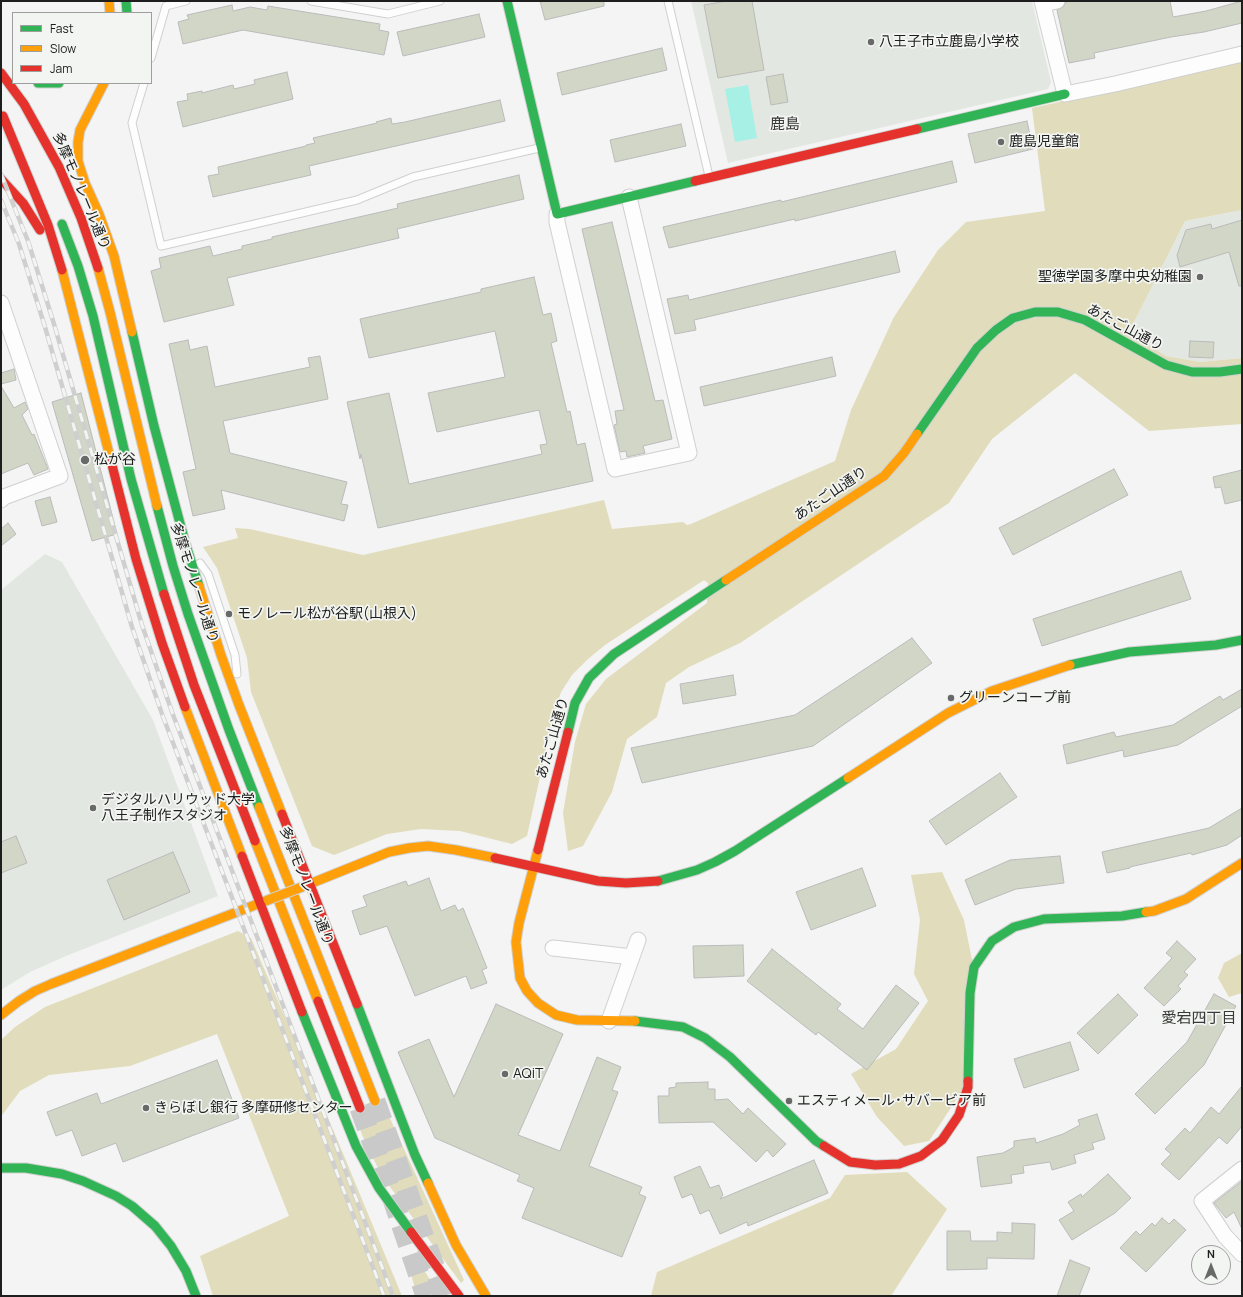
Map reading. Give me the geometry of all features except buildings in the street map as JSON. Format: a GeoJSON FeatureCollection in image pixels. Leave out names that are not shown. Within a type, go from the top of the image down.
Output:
{"type":"FeatureCollection","features":[{"type":"Feature","properties":{"kind":"main road"},"geometry":{"type":"LineString","coordinates":[[109,1],[110,12]]}},
{"type":"Feature","properties":{"kind":"main road"},"geometry":{"type":"LineString","coordinates":[[126,1],[127,12]]}},
{"type":"Feature","properties":{"kind":"main road"},"geometry":{"type":"LineString","coordinates":[[507,1],[557,214],[1065,94]]}},
{"type":"Feature","properties":{"kind":"main road"},"geometry":{"type":"LineString","coordinates":[[1,67],[12,74]]}},
{"type":"Feature","properties":{"kind":"main road","name":"多摩モノレール通り"},"geometry":{"type":"LineString","coordinates":[[1,73],[24,104],[40,131],[59,167],[81,218],[96,260],[110,312],[148,478],[188,614],[229,730],[375,1101]]}},
{"type":"Feature","properties":{"kind":"main road"},"geometry":{"type":"LineString","coordinates":[[103,84],[80,130],[78,142],[78,161],[84,183],[99,214],[114,256],[154,426],[185,542],[221,655],[306,885],[415,1155],[456,1245],[486,1296]]}},
{"type":"Feature","properties":{"kind":"main road"},"geometry":{"type":"LineString","coordinates":[[2,114],[19,140],[36,172]]}},
{"type":"Feature","properties":{"kind":"main road"},"geometry":{"type":"LineString","coordinates":[[2,114],[48,225],[62,272],[136,559],[162,643],[180,694],[264,901],[311,1036],[356,1146],[379,1188],[459,1296]]}},
{"type":"Feature","properties":{"kind":"main road"},"geometry":{"type":"LineString","coordinates":[[1,179],[23,203],[39,228],[62,272]]}},
{"type":"Feature","properties":{"kind":"main road"},"geometry":{"type":"LineString","coordinates":[[59,219],[78,266],[131,479],[177,636],[194,685],[360,1108]]}},
{"type":"Feature","properties":{"kind":"main road"},"geometry":{"type":"LineString","coordinates":[[96,260],[130,322]]}},
{"type":"Feature","properties":{"kind":"main road","name":"あたご山通り"},"geometry":{"type":"LineString","coordinates":[[1242,369],[1220,372],[1192,372],[1166,365],[1085,320],[1058,312],[1035,312],[1014,318],[996,330],[977,348],[904,453],[884,476],[614,654],[589,678],[575,703],[516,942],[517,960],[520,978],[527,991],[538,1003],[556,1014],[577,1020],[609,1022],[639,1021],[683,1027],[705,1038],[730,1057],[816,1141],[850,1162],[899,1164],[921,1156],[942,1140],[959,1115],[968,1087],[970,993],[974,968],[992,941],[1014,927],[1044,918],[1122,916],[1154,911],[1186,899],[1242,863]]}},
{"type":"Feature","properties":{"kind":"main road"},"geometry":{"type":"LineString","coordinates":[[1,1015],[35,991],[51,984],[389,852],[428,846],[456,850],[598,882],[626,883],[657,881],[691,872],[715,862],[735,851],[948,713],[992,691],[1075,663],[1129,652],[1216,645],[1242,640]]}},
{"type":"Feature","properties":{"kind":"main road"},"geometry":{"type":"LineString","coordinates":[[1,1168],[26,1168],[62,1174],[83,1180],[116,1196],[132,1206],[155,1226],[171,1246],[186,1271],[196,1296]]}},
{"type":"Feature","properties":{"kind":"street"},"geometry":{"type":"LineString","coordinates":[[1047,2],[1065,94],[1115,84],[1242,54]]}},
{"type":"Feature","properties":{"kind":"street"},"geometry":{"type":"LineString","coordinates":[[557,214],[557,222],[615,470],[689,454],[629,197]]}},
{"type":"Feature","properties":{"kind":"street"},"geometry":{"type":"LineString","coordinates":[[1,303],[4,322],[60,476],[2,497]]}},
{"type":"Feature","properties":{"kind":"street"},"geometry":{"type":"LineString","coordinates":[[609,1022],[638,940]]}},
{"type":"Feature","properties":{"kind":"street"},"geometry":{"type":"LineString","coordinates":[[553,948],[632,957]]}},
{"type":"Feature","properties":{"kind":"street"},"geometry":{"type":"LineString","coordinates":[[1242,1169],[1202,1201],[1226,1236],[1242,1254]]}},
{"type":"Feature","properties":{"kind":"lane"},"geometry":{"type":"LineString","coordinates":[[152,55],[166,6],[186,1]]}},
{"type":"Feature","properties":{"kind":"lane"},"geometry":{"type":"LineString","coordinates":[[311,1],[388,14],[440,1]]}},
{"type":"Feature","properties":{"kind":"lane"},"geometry":{"type":"LineString","coordinates":[[668,1],[710,178]]}},
{"type":"Feature","properties":{"kind":"lane"},"geometry":{"type":"LineString","coordinates":[[144,84],[132,123],[161,246],[357,200],[413,177],[541,147]]}},
{"type":"Feature","properties":{"kind":"lane"},"geometry":{"type":"LineString","coordinates":[[185,542],[208,574],[235,655],[239,705]]}},
{"type":"Feature","properties":{"kind":"shaded area","name":"八王子市立鹿島小学校"},"geometry":{"type":"Polygon","coordinates":[[[691,1],[1032,1],[1051,82],[1048,89],[728,163],[691,1]]]}},
{"type":"Feature","properties":{"kind":"shaded area"},"geometry":{"type":"Polygon","coordinates":[[[1242,62],[1242,210],[1185,221],[1129,332],[1166,356],[1200,362],[1242,358],[1242,424],[1149,431],[1075,373],[992,439],[949,503],[740,643],[689,667],[666,683],[657,717],[627,739],[612,792],[583,846],[568,851],[563,813],[575,742],[586,704],[606,679],[707,603],[708,583],[704,580],[605,645],[572,675],[561,692],[554,713],[527,836],[512,844],[460,831],[421,829],[387,834],[334,855],[312,846],[251,692],[247,658],[217,568],[203,547],[238,538],[235,528],[250,529],[363,555],[604,500],[612,529],[683,522],[687,525],[835,461],[851,410],[894,317],[938,250],[966,222],[1045,211],[1032,108],[1242,62]]]}},
{"type":"Feature","properties":{"kind":"shaded area","name":"聖徳学園多摩中央幼稚園"},"geometry":{"type":"Polygon","coordinates":[[[1242,210],[1242,358],[1200,362],[1166,356],[1129,332],[1185,221],[1242,210]]]}},
{"type":"Feature","properties":{"kind":"shaded area","name":"デジタルハリウッド大学 八王子制作スタジオ"},"geometry":{"type":"Polygon","coordinates":[[[45,554],[62,562],[153,720],[218,896],[66,956],[30,972],[1,990],[1,590],[45,554]]]}},
{"type":"Feature","properties":{"kind":"shaded area"},"geometry":{"type":"Polygon","coordinates":[[[942,872],[964,920],[972,960],[964,1088],[929,1141],[904,1146],[877,1117],[851,1074],[896,1049],[928,1001],[914,974],[920,920],[911,875],[942,872]]]}},
{"type":"Feature","properties":{"kind":"shaded area"},"geometry":{"type":"Polygon","coordinates":[[[238,931],[251,938],[402,1296],[213,1296],[200,1256],[289,1216],[217,1034],[130,1066],[49,1075],[20,1091],[1,1115],[1,1040],[15,1027],[45,1007],[238,931]]]}},
{"type":"Feature","properties":{"kind":"shaded area"},"geometry":{"type":"Polygon","coordinates":[[[1242,953],[1242,993],[1229,997],[1218,978],[1224,963],[1242,953]]]}},
{"type":"Feature","properties":{"kind":"shaded area"},"geometry":{"type":"Polygon","coordinates":[[[382,1101],[464,1280],[461,1283],[382,1176],[365,1142],[354,1114],[382,1101]]]}},
{"type":"Feature","properties":{"kind":"shaded area"},"geometry":{"type":"Polygon","coordinates":[[[907,1172],[947,1209],[891,1296],[651,1296],[657,1272],[830,1198],[845,1175],[907,1172]]]}},
{"type":"Feature","properties":{"kind":"shaded area"},"geometry":{"type":"Polygon","coordinates":[[[417,1260],[441,1296],[417,1296],[409,1267],[409,1262],[417,1260]]]}},
{"type":"Feature","properties":{"kind":"water"},"geometry":{"type":"Polygon","coordinates":[[[748,85],[757,138],[735,142],[725,89],[748,85]]]}},
{"type":"Feature","properties":{"kind":"tunnel"},"geometry":{"type":"LineString","coordinates":[[375,1101],[438,1277],[443,1296]]}},
{"type":"Feature","properties":{"kind":"tunnel"},"geometry":{"type":"LineString","coordinates":[[360,1108],[426,1296]]}},
{"type":"Feature","properties":{"kind":"railway"},"geometry":{"type":"LineString","coordinates":[[1,174],[28,241],[54,324],[142,625],[172,712],[393,1296]]}},
{"type":"Feature","properties":{"kind":"railway"},"geometry":{"type":"LineString","coordinates":[[1,200],[19,244],[45,327],[132,627],[162,714],[384,1296]]}},
{"type":"Feature","properties":{"kind":"traffic: fast"},"geometry":{"type":"LineString","coordinates":[[126,1],[127,12]]}},
{"type":"Feature","properties":{"kind":"traffic: fast"},"geometry":{"type":"LineString","coordinates":[[507,1],[557,214],[695,181]]}},
{"type":"Feature","properties":{"kind":"traffic: fast"},"geometry":{"type":"LineString","coordinates":[[917,129],[1065,94]]}},
{"type":"Feature","properties":{"kind":"traffic: fast"},"geometry":{"type":"LineString","coordinates":[[62,224],[78,266],[93,316],[131,479],[164,594]]}},
{"type":"Feature","properties":{"kind":"traffic: fast"},"geometry":{"type":"LineString","coordinates":[[917,434],[977,348],[996,330],[1013,318],[1035,312],[1058,312],[1085,320],[1166,365],[1192,372],[1220,372],[1242,369]]}},
{"type":"Feature","properties":{"kind":"traffic: fast"},"geometry":{"type":"LineString","coordinates":[[132,332],[154,426],[185,542],[199,586]]}},
{"type":"Feature","properties":{"kind":"traffic: fast"},"geometry":{"type":"LineString","coordinates":[[157,506],[188,614],[229,730],[259,807]]}},
{"type":"Feature","properties":{"kind":"traffic: fast"},"geometry":{"type":"LineString","coordinates":[[568,732],[575,703],[589,678],[614,654],[726,580]]}},
{"type":"Feature","properties":{"kind":"traffic: fast"},"geometry":{"type":"LineString","coordinates":[[1070,665],[1129,652],[1216,645],[1242,640]]}},
{"type":"Feature","properties":{"kind":"traffic: fast"},"geometry":{"type":"LineString","coordinates":[[658,881],[697,870],[715,862],[735,851],[848,778]]}},
{"type":"Feature","properties":{"kind":"traffic: fast"},"geometry":{"type":"LineString","coordinates":[[968,1081],[970,993],[974,967],[992,941],[1014,927],[1044,919],[1122,916],[1146,912]]}},
{"type":"Feature","properties":{"kind":"traffic: fast"},"geometry":{"type":"LineString","coordinates":[[357,1004],[415,1155],[428,1183]]}},
{"type":"Feature","properties":{"kind":"traffic: fast"},"geometry":{"type":"LineString","coordinates":[[302,1012],[356,1146],[379,1188],[411,1232]]}},
{"type":"Feature","properties":{"kind":"traffic: fast"},"geometry":{"type":"LineString","coordinates":[[635,1021],[683,1027],[705,1038],[730,1057],[816,1141],[824,1146]]}},
{"type":"Feature","properties":{"kind":"traffic: fast"},"geometry":{"type":"LineString","coordinates":[[1,1168],[26,1168],[62,1174],[83,1181],[116,1196],[132,1206],[155,1226],[171,1246],[186,1271],[196,1296]]}},
{"type":"Feature","properties":{"kind":"traffic: slow"},"geometry":{"type":"LineString","coordinates":[[109,1],[110,12]]}},
{"type":"Feature","properties":{"kind":"traffic: slow"},"geometry":{"type":"LineString","coordinates":[[103,84],[80,130],[78,142],[78,161],[85,183],[99,214],[114,256],[132,332]]}},
{"type":"Feature","properties":{"kind":"traffic: slow"},"geometry":{"type":"LineString","coordinates":[[98,268],[157,506]]}},
{"type":"Feature","properties":{"kind":"traffic: slow"},"geometry":{"type":"LineString","coordinates":[[62,270],[111,461]]}},
{"type":"Feature","properties":{"kind":"traffic: slow"},"geometry":{"type":"LineString","coordinates":[[726,580],[884,476],[904,453],[917,434]]}},
{"type":"Feature","properties":{"kind":"traffic: slow"},"geometry":{"type":"LineString","coordinates":[[199,586],[239,705],[282,814]]}},
{"type":"Feature","properties":{"kind":"traffic: slow"},"geometry":{"type":"LineString","coordinates":[[848,778],[948,713],[992,691],[1070,665]]}},
{"type":"Feature","properties":{"kind":"traffic: slow"},"geometry":{"type":"LineString","coordinates":[[185,707],[242,856]]}},
{"type":"Feature","properties":{"kind":"traffic: slow"},"geometry":{"type":"LineString","coordinates":[[259,807],[375,1101]]}},
{"type":"Feature","properties":{"kind":"traffic: slow"},"geometry":{"type":"LineString","coordinates":[[255,841],[318,1001]]}},
{"type":"Feature","properties":{"kind":"traffic: slow"},"geometry":{"type":"LineString","coordinates":[[302,887],[389,852],[409,848],[428,846],[495,858]]}},
{"type":"Feature","properties":{"kind":"traffic: slow"},"geometry":{"type":"LineString","coordinates":[[538,850],[519,923],[516,942],[520,978],[527,991],[538,1003],[556,1015],[577,1020],[635,1021]]}},
{"type":"Feature","properties":{"kind":"traffic: slow"},"geometry":{"type":"LineString","coordinates":[[1146,912],[1154,911],[1186,899],[1242,863]]}},
{"type":"Feature","properties":{"kind":"traffic: slow"},"geometry":{"type":"LineString","coordinates":[[268,900],[302,887]]}},
{"type":"Feature","properties":{"kind":"traffic: slow"},"geometry":{"type":"LineString","coordinates":[[1,1015],[35,991],[51,984],[268,900]]}},
{"type":"Feature","properties":{"kind":"traffic: slow"},"geometry":{"type":"LineString","coordinates":[[428,1183],[456,1245],[486,1296]]}},
{"type":"Feature","properties":{"kind":"traffic: jam"},"geometry":{"type":"LineString","coordinates":[[1,73],[24,104],[59,167],[81,218],[98,268]]}},
{"type":"Feature","properties":{"kind":"traffic: jam"},"geometry":{"type":"LineString","coordinates":[[3,116],[48,225],[62,270]]}},
{"type":"Feature","properties":{"kind":"traffic: jam"},"geometry":{"type":"LineString","coordinates":[[695,181],[917,129]]}},
{"type":"Feature","properties":{"kind":"traffic: jam"},"geometry":{"type":"LineString","coordinates":[[1,179],[23,203],[40,230]]}},
{"type":"Feature","properties":{"kind":"traffic: jam"},"geometry":{"type":"LineString","coordinates":[[111,461],[136,559],[162,643],[185,707]]}},
{"type":"Feature","properties":{"kind":"traffic: jam"},"geometry":{"type":"LineString","coordinates":[[164,594],[194,685],[255,841]]}},
{"type":"Feature","properties":{"kind":"traffic: jam"},"geometry":{"type":"LineString","coordinates":[[538,850],[568,732]]}},
{"type":"Feature","properties":{"kind":"traffic: jam"},"geometry":{"type":"LineString","coordinates":[[282,814],[357,1004]]}},
{"type":"Feature","properties":{"kind":"traffic: jam"},"geometry":{"type":"LineString","coordinates":[[242,856],[302,1012]]}},
{"type":"Feature","properties":{"kind":"traffic: jam"},"geometry":{"type":"LineString","coordinates":[[495,858],[598,881],[626,883],[658,881]]}},
{"type":"Feature","properties":{"kind":"traffic: jam"},"geometry":{"type":"LineString","coordinates":[[318,1001],[360,1108]]}},
{"type":"Feature","properties":{"kind":"traffic: jam"},"geometry":{"type":"LineString","coordinates":[[824,1146],[850,1162],[875,1165],[899,1164],[921,1156],[942,1140],[959,1115],[968,1087],[968,1081]]}},
{"type":"Feature","properties":{"kind":"traffic: jam"},"geometry":{"type":"LineString","coordinates":[[411,1232],[459,1296]]}},
{"type":"Feature","properties":{"kind":"place","name":"八王子市立鹿島小学校"},"geometry":{"type":"Point","coordinates":[871,42]}},
{"type":"Feature","properties":{"kind":"place","name":"鹿島児童館"},"geometry":{"type":"Point","coordinates":[1001,142]}},
{"type":"Feature","properties":{"kind":"place","name":"聖徳学園多摩中央幼稚園"},"geometry":{"type":"Point","coordinates":[1200,277]}},
{"type":"Feature","properties":{"kind":"place","name":"松が谷"},"geometry":{"type":"Point","coordinates":[85,460]}},
{"type":"Feature","properties":{"kind":"place","name":"モノレール松が谷駅(山根入)"},"geometry":{"type":"Point","coordinates":[229,614]}},
{"type":"Feature","properties":{"kind":"place","name":"グリーンコープ前"},"geometry":{"type":"Point","coordinates":[951,698]}},
{"type":"Feature","properties":{"kind":"place","name":"デジタルハリウッド大学 八王子制作スタジオ"},"geometry":{"type":"Point","coordinates":[93,808]}},
{"type":"Feature","properties":{"kind":"place","name":"AQiT"},"geometry":{"type":"Point","coordinates":[505,1074]}},
{"type":"Feature","properties":{"kind":"place","name":"エスティメール･サバービア前"},"geometry":{"type":"Point","coordinates":[789,1101]}},
{"type":"Feature","properties":{"kind":"place","name":"きらぼし銀行 多摩研修センター"},"geometry":{"type":"Point","coordinates":[146,1108]}},
{"type":"Feature","properties":{"kind":"district","name":"鹿島"},"geometry":{"type":"Point","coordinates":[785,125]}},
{"type":"Feature","properties":{"kind":"district","name":"愛宕四丁目"},"geometry":{"type":"Point","coordinates":[1199,1019]}}]}
